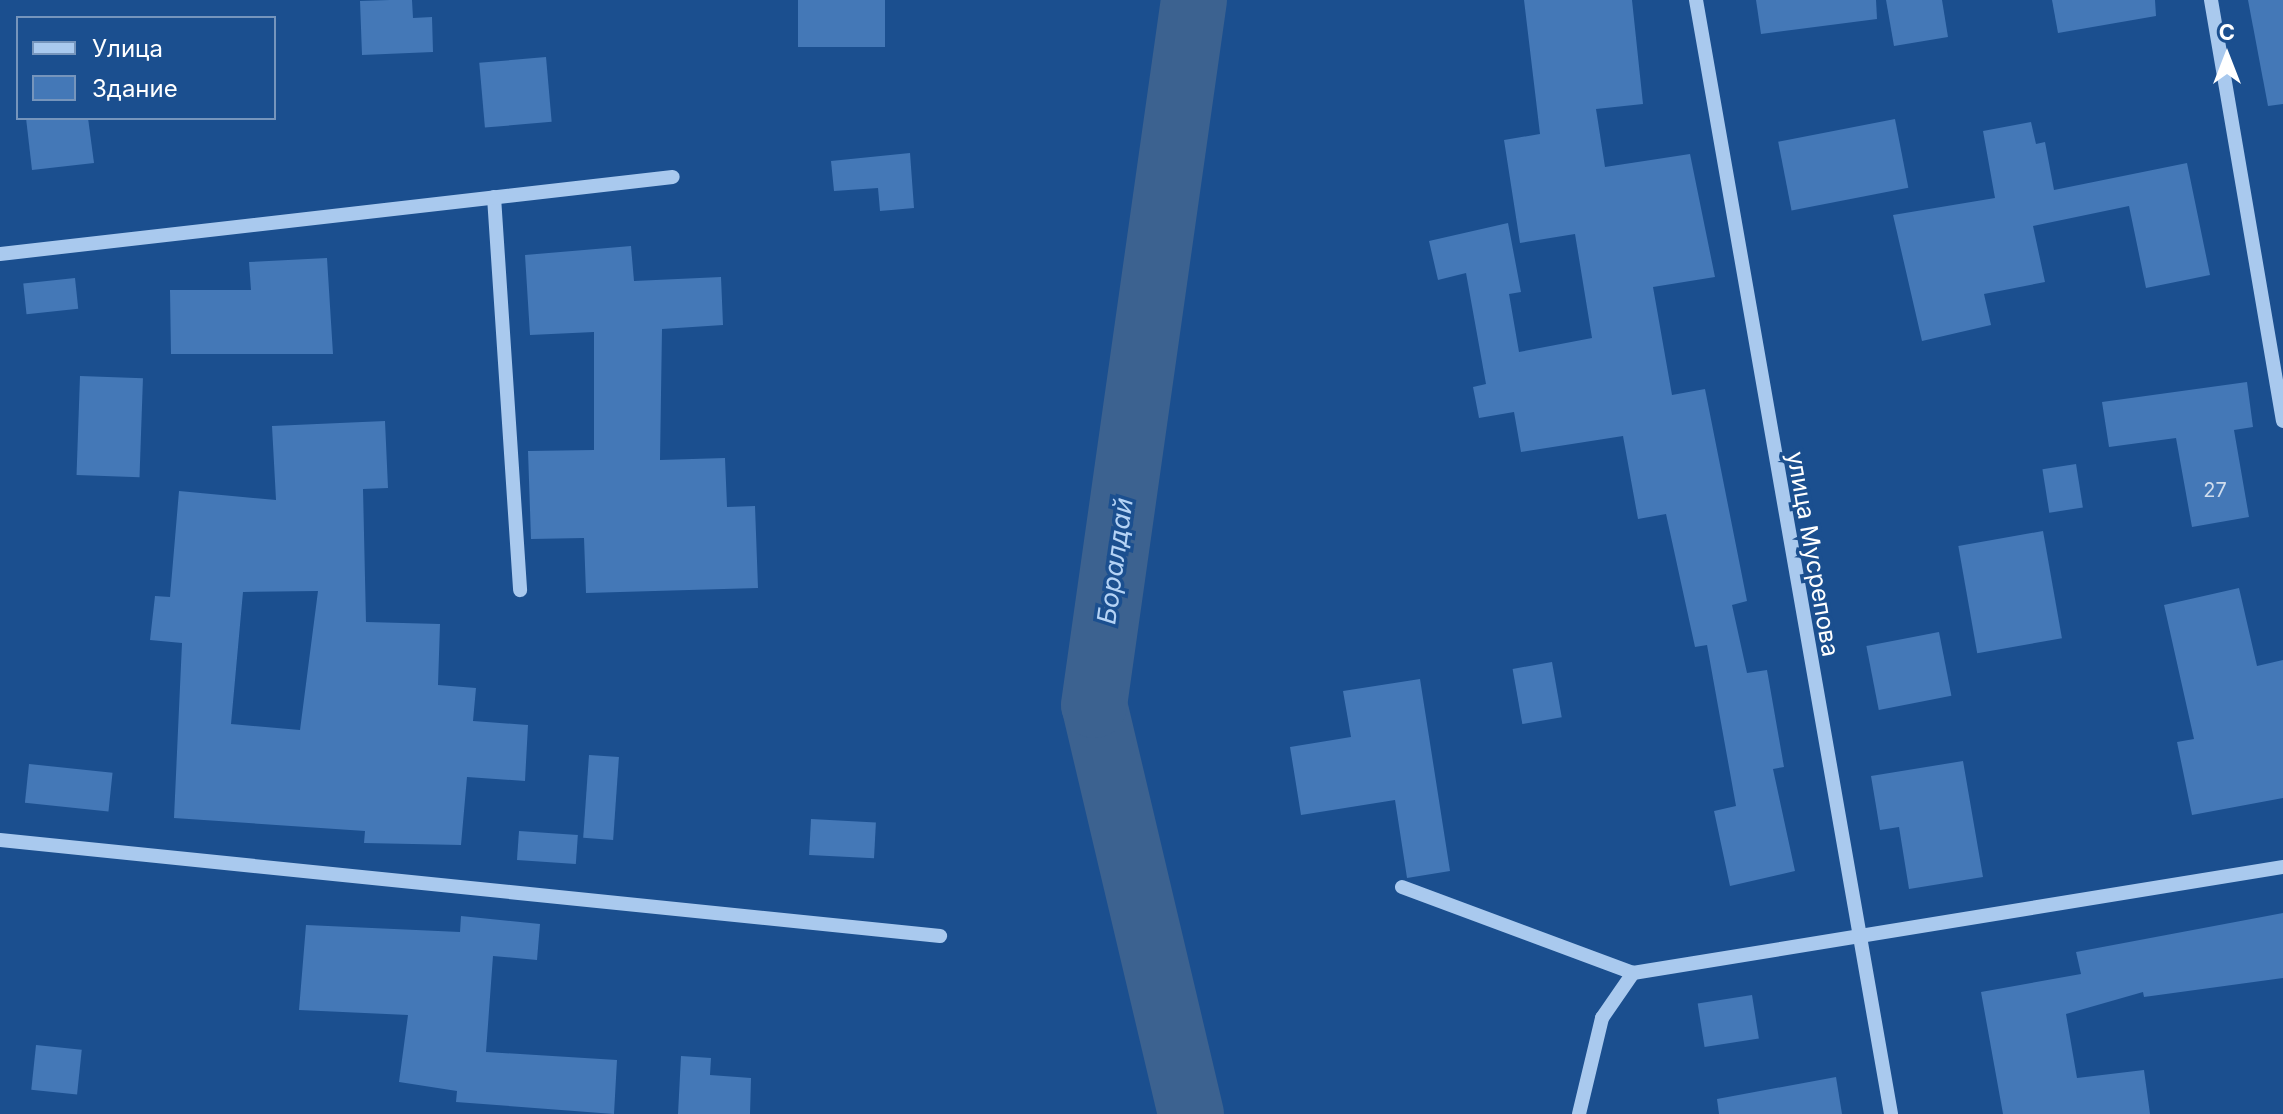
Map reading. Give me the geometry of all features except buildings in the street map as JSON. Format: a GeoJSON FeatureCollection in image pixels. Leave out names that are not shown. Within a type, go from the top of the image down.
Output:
{"type":"FeatureCollection","features":[{"type":"Feature","properties":{"kind":"street","name":"улица Мусрепова"},"geometry":{"type":"LineString","coordinates":[[1696,0],[1856,937],[1891,1114]]}},
{"type":"Feature","properties":{"kind":"street"},"geometry":{"type":"LineString","coordinates":[[2211,0],[2283,421]]}},
{"type":"Feature","properties":{"kind":"street"},"geometry":{"type":"LineString","coordinates":[[0,254],[673,177]]}},
{"type":"Feature","properties":{"kind":"street"},"geometry":{"type":"LineString","coordinates":[[494,197],[520,590]]}},
{"type":"Feature","properties":{"kind":"street"},"geometry":{"type":"LineString","coordinates":[[0,840],[940,936]]}},
{"type":"Feature","properties":{"kind":"street"},"geometry":{"type":"LineString","coordinates":[[1402,887],[1633,973],[2283,867]]}},
{"type":"Feature","properties":{"kind":"street"},"geometry":{"type":"LineString","coordinates":[[1579,1114],[1602,1018],[1633,973]]}},
{"type":"Feature","properties":{"kind":"waterway","name":"Боралдай"},"geometry":{"type":"LineString","coordinates":[[1191,1114],[1094,705],[1194,0]]}}]}
